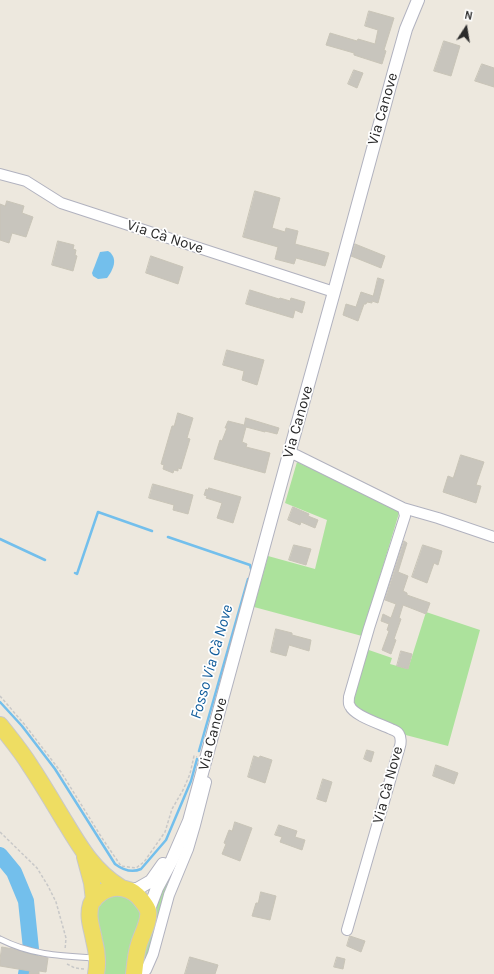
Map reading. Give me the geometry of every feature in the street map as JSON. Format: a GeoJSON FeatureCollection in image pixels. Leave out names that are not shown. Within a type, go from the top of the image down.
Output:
{"type":"FeatureCollection","features":[{"type":"Feature","properties":{"kind":"main road"},"geometry":{"type":"LineString","coordinates":[[0,725],[31,766],[84,853],[112,883],[135,893],[145,904],[148,912],[147,922],[136,957],[141,972]]}},
{"type":"Feature","properties":{"kind":"main road"},"geometry":{"type":"LineString","coordinates":[[84,853],[92,883],[94,900]]}},
{"type":"Feature","properties":{"kind":"main road"},"geometry":{"type":"LineString","coordinates":[[94,967],[95,941],[89,917],[92,903],[105,891],[112,888],[124,888]]}},
{"type":"Feature","properties":{"kind":"street","name":"Via Canove"},"geometry":{"type":"LineString","coordinates":[[148,912],[157,888],[172,860],[189,821],[406,29],[419,0]]}},
{"type":"Feature","properties":{"kind":"street","name":"Via Cà Nove"},"geometry":{"type":"LineString","coordinates":[[0,174],[26,181],[61,203],[334,292]]}},
{"type":"Feature","properties":{"kind":"street"},"geometry":{"type":"LineString","coordinates":[[289,454],[403,508],[494,537]]}},
{"type":"Feature","properties":{"kind":"street","name":"Via Cà Nove"},"geometry":{"type":"LineString","coordinates":[[347,930],[400,746],[400,736],[398,733],[352,711],[349,705],[349,697],[369,628],[405,516],[403,508]]}},
{"type":"Feature","properties":{"kind":"street","name":"Via Canove"},"geometry":{"type":"LineString","coordinates":[[141,972],[153,954],[169,895],[188,849],[206,782]]}},
{"type":"Feature","properties":{"kind":"street","name":"Via Canove"},"geometry":{"type":"LineString","coordinates":[[124,888],[137,889],[150,881],[180,843]]}},
{"type":"Feature","properties":{"kind":"lane"},"geometry":{"type":"LineString","coordinates":[[0,939],[13,946],[49,955],[65,956],[94,967]]}},
{"type":"Feature","properties":{"kind":"path"},"geometry":{"type":"LineString","coordinates":[[0,696],[25,725],[61,772],[121,866],[136,868],[144,862],[165,832],[172,809],[190,774],[194,756],[206,759]]}},
{"type":"Feature","properties":{"kind":"path"},"geometry":{"type":"LineString","coordinates":[[0,832],[37,868],[48,886],[56,902],[66,938],[65,956],[67,964],[75,968],[85,969],[94,967]]}},
{"type":"Feature","properties":{"kind":"green space"},"geometry":{"type":"Polygon","coordinates":[[[297,462],[397,510],[399,513],[362,636],[254,607],[268,556],[315,569],[327,520],[285,503],[297,462]]]}},
{"type":"Feature","properties":{"kind":"green space"},"geometry":{"type":"Polygon","coordinates":[[[426,612],[480,630],[448,746],[398,733],[357,714],[349,697],[363,648],[392,658],[390,664],[408,669],[426,612]]]}},
{"type":"Feature","properties":{"kind":"green space"},"geometry":{"type":"Polygon","coordinates":[[[186,841],[166,888],[147,958],[145,958],[143,957],[156,903],[186,841]]]}},
{"type":"Feature","properties":{"kind":"green space"},"geometry":{"type":"Polygon","coordinates":[[[111,895],[126,896],[138,907],[141,915],[128,974],[103,974],[96,915],[101,904],[111,895]]]}},
{"type":"Feature","properties":{"kind":"water"},"geometry":{"type":"Polygon","coordinates":[[[108,251],[113,257],[113,268],[107,278],[98,279],[93,276],[92,273],[100,252],[108,251]]]}},
{"type":"Feature","properties":{"kind":"building"},"geometry":{"type":"Polygon","coordinates":[[[369,11],[394,18],[384,50],[386,51],[382,64],[354,55],[354,53],[326,45],[330,33],[357,41],[358,39],[375,44],[378,30],[365,26],[369,11]]]}},
{"type":"Feature","properties":{"kind":"building"},"geometry":{"type":"Polygon","coordinates":[[[444,41],[460,46],[451,76],[434,71],[444,41]]]}},
{"type":"Feature","properties":{"kind":"building"},"geometry":{"type":"Polygon","coordinates":[[[482,64],[494,68],[494,87],[475,81],[482,64]]]}},
{"type":"Feature","properties":{"kind":"building"},"geometry":{"type":"Polygon","coordinates":[[[354,70],[363,73],[357,88],[348,84],[354,70]]]}},
{"type":"Feature","properties":{"kind":"building"},"geometry":{"type":"Polygon","coordinates":[[[255,191],[280,198],[272,228],[285,232],[286,228],[298,231],[295,244],[329,253],[325,266],[296,258],[294,264],[275,259],[278,247],[243,237],[255,191]]]}},
{"type":"Feature","properties":{"kind":"building"},"geometry":{"type":"Polygon","coordinates":[[[7,201],[24,206],[22,213],[33,217],[26,237],[12,233],[9,243],[0,240],[0,204],[5,206],[7,201]]]}},
{"type":"Feature","properties":{"kind":"building"},"geometry":{"type":"Polygon","coordinates":[[[58,241],[74,245],[73,249],[76,250],[75,255],[77,256],[73,271],[52,265],[58,241]]]}},
{"type":"Feature","properties":{"kind":"building"},"geometry":{"type":"Polygon","coordinates":[[[355,244],[385,256],[381,268],[351,256],[355,244]]]}},
{"type":"Feature","properties":{"kind":"building"},"geometry":{"type":"Polygon","coordinates":[[[151,256],[183,267],[178,284],[146,273],[151,256]]]}},
{"type":"Feature","properties":{"kind":"building"},"geometry":{"type":"Polygon","coordinates":[[[378,278],[384,280],[378,303],[372,301],[372,303],[367,302],[364,304],[358,321],[343,315],[346,304],[356,307],[361,292],[373,296],[378,278]]]}},
{"type":"Feature","properties":{"kind":"building"},"geometry":{"type":"Polygon","coordinates":[[[250,290],[279,299],[290,301],[291,298],[305,302],[302,313],[295,310],[293,318],[246,304],[250,290]]]}},
{"type":"Feature","properties":{"kind":"building"},"geometry":{"type":"Polygon","coordinates":[[[227,350],[264,360],[257,385],[242,380],[244,371],[223,365],[227,350]]]}},
{"type":"Feature","properties":{"kind":"building"},"geometry":{"type":"Polygon","coordinates":[[[178,413],[193,418],[187,438],[190,439],[181,469],[178,468],[178,471],[174,470],[173,473],[163,469],[164,465],[161,464],[172,426],[174,426],[178,413]]]}},
{"type":"Feature","properties":{"kind":"building"},"geometry":{"type":"Polygon","coordinates":[[[246,418],[279,428],[277,434],[246,427],[242,442],[247,444],[246,447],[270,453],[265,473],[214,459],[220,440],[222,441],[227,428],[225,428],[228,421],[244,425],[246,418]]]}},
{"type":"Feature","properties":{"kind":"building"},"geometry":{"type":"Polygon","coordinates":[[[461,455],[484,462],[476,485],[481,486],[476,503],[443,492],[448,476],[453,478],[461,455]]]}},
{"type":"Feature","properties":{"kind":"building"},"geometry":{"type":"Polygon","coordinates":[[[153,484],[193,495],[188,514],[173,510],[174,505],[149,498],[153,484]]]}},
{"type":"Feature","properties":{"kind":"building"},"geometry":{"type":"Polygon","coordinates":[[[209,488],[241,497],[233,523],[217,518],[222,503],[206,498],[207,496],[204,495],[206,489],[208,490],[209,488]]]}},
{"type":"Feature","properties":{"kind":"building"},"geometry":{"type":"Polygon","coordinates":[[[293,507],[318,520],[315,528],[301,522],[300,525],[288,520],[293,507]]]}},
{"type":"Feature","properties":{"kind":"building"},"geometry":{"type":"Polygon","coordinates":[[[404,541],[407,543],[398,572],[408,576],[403,591],[407,593],[407,595],[430,603],[426,614],[403,605],[399,618],[401,619],[394,639],[396,640],[391,654],[382,650],[389,631],[387,630],[389,624],[381,621],[383,614],[391,618],[396,604],[385,600],[404,541]]]}},
{"type":"Feature","properties":{"kind":"building"},"geometry":{"type":"Polygon","coordinates":[[[294,545],[311,549],[306,565],[289,560],[294,545]]]}},
{"type":"Feature","properties":{"kind":"building"},"geometry":{"type":"Polygon","coordinates":[[[423,545],[442,551],[438,565],[434,563],[427,583],[412,577],[423,545]]]}},
{"type":"Feature","properties":{"kind":"building"},"geometry":{"type":"Polygon","coordinates":[[[276,629],[311,640],[309,651],[289,645],[286,656],[271,652],[276,629]]]}},
{"type":"Feature","properties":{"kind":"building"},"geometry":{"type":"Polygon","coordinates":[[[401,651],[412,654],[408,669],[397,666],[401,651]]]}},
{"type":"Feature","properties":{"kind":"building"},"geometry":{"type":"Polygon","coordinates":[[[367,750],[374,752],[371,762],[364,759],[367,750]]]}},
{"type":"Feature","properties":{"kind":"building"},"geometry":{"type":"Polygon","coordinates":[[[254,756],[259,758],[260,756],[272,760],[265,783],[248,777],[254,756]]]}},
{"type":"Feature","properties":{"kind":"building"},"geometry":{"type":"Polygon","coordinates":[[[436,765],[458,773],[454,784],[433,776],[436,765]]]}},
{"type":"Feature","properties":{"kind":"building"},"geometry":{"type":"Polygon","coordinates":[[[323,779],[332,782],[326,802],[317,799],[323,779]]]}},
{"type":"Feature","properties":{"kind":"building"},"geometry":{"type":"Polygon","coordinates":[[[235,822],[252,828],[240,861],[222,854],[229,830],[232,831],[235,822]]]}},
{"type":"Feature","properties":{"kind":"building"},"geometry":{"type":"Polygon","coordinates":[[[279,825],[297,831],[295,837],[305,840],[302,850],[280,842],[282,837],[275,835],[279,825]]]}},
{"type":"Feature","properties":{"kind":"building"},"geometry":{"type":"Polygon","coordinates":[[[261,892],[276,896],[270,920],[252,916],[261,892]]]}},
{"type":"Feature","properties":{"kind":"building"},"geometry":{"type":"Polygon","coordinates":[[[350,936],[365,941],[361,952],[347,946],[350,936]]]}},
{"type":"Feature","properties":{"kind":"building"},"geometry":{"type":"Polygon","coordinates":[[[2,947],[48,958],[46,972],[39,971],[39,974],[29,974],[30,971],[0,966],[2,947]]]}},
{"type":"Feature","properties":{"kind":"building"},"geometry":{"type":"Polygon","coordinates":[[[190,957],[218,965],[215,974],[185,974],[190,957]]]}},
{"type":"Feature","properties":{"kind":"building"},"geometry":{"type":"Polygon","coordinates":[[[337,957],[345,959],[343,969],[334,967],[337,957]]]}},
{"type":"Feature","properties":{"kind":"waterway","name":"Fosso Via Cà Nove"},"geometry":{"type":"LineString","coordinates":[[75,573],[77,574],[98,512],[152,531]]}},
{"type":"Feature","properties":{"kind":"waterway","name":"Fosso Via Cà Nove"},"geometry":{"type":"LineString","coordinates":[[168,537],[250,565],[251,569]]}},
{"type":"Feature","properties":{"kind":"waterway","name":"Fosso Via Cà Nove"},"geometry":{"type":"LineString","coordinates":[[0,539],[45,560]]}},
{"type":"Feature","properties":{"kind":"waterway","name":"Fosso Via Cà Nove"},"geometry":{"type":"LineString","coordinates":[[199,751],[248,579]]}},
{"type":"Feature","properties":{"kind":"waterway"},"geometry":{"type":"LineString","coordinates":[[0,702],[22,726],[55,769],[115,864],[121,868],[134,871],[141,869],[166,840],[191,781],[197,759]]}},
{"type":"Feature","properties":{"kind":"waterway"},"geometry":{"type":"LineString","coordinates":[[0,855],[14,872],[26,901],[31,949],[26,974]]}}]}
